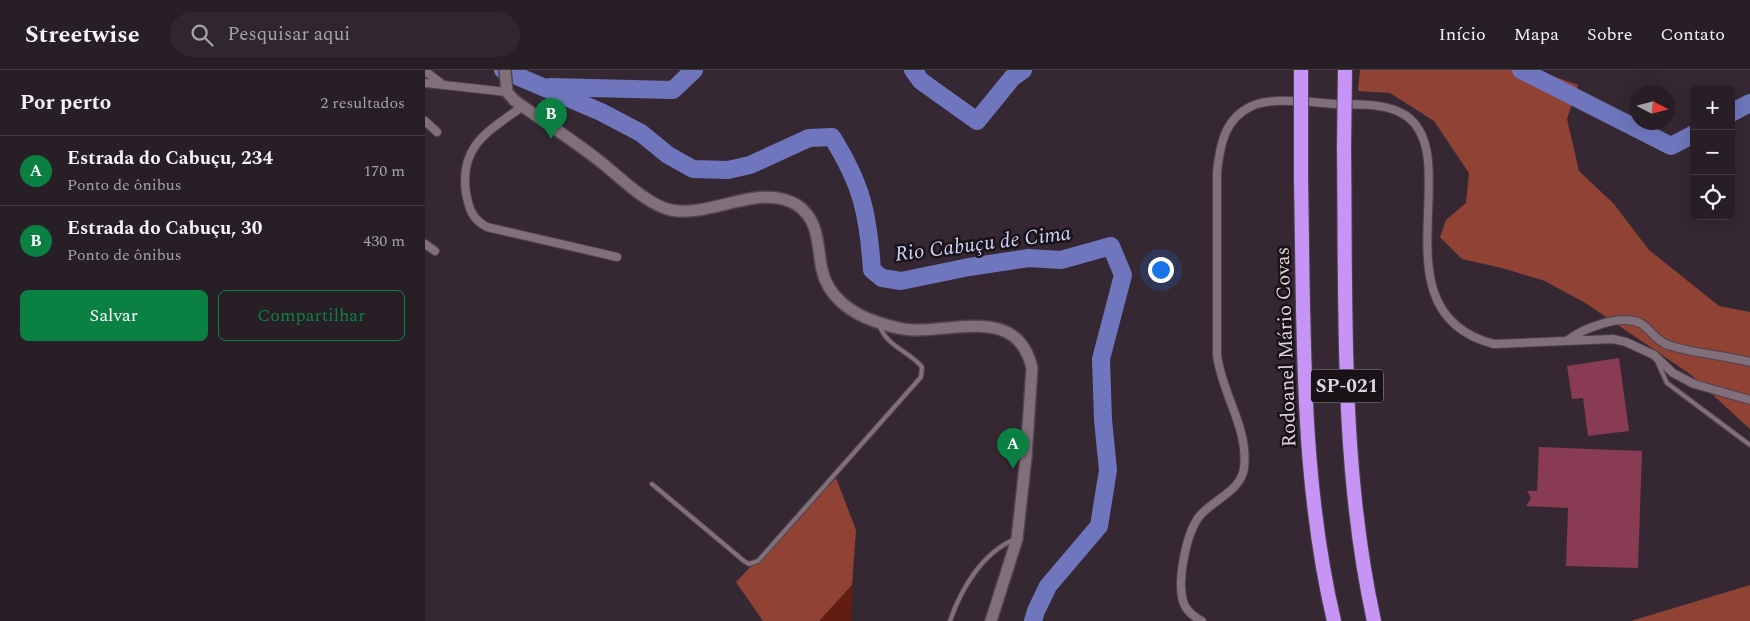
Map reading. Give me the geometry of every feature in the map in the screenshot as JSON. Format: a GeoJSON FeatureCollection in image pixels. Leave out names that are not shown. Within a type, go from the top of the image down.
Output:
{"type":"FeatureCollection","features":[{"type":"Feature","properties":{"kind":"highway","name":"Rodoanel Mário Covas"},"geometry":{"type":"LineString","coordinates":[[1301,70],[1301,180],[1310,466],[1315,523],[1334,621]]}},
{"type":"Feature","properties":{"kind":"highway","name":"SP-021"},"geometry":{"type":"LineString","coordinates":[[1345,70],[1344,149],[1349,455],[1362,561],[1374,621]]}},
{"type":"Feature","properties":{"kind":"main road"},"geometry":{"type":"LineString","coordinates":[[505,70],[506,89],[523,106],[597,158],[653,203],[670,210],[703,210],[753,199],[783,200],[798,206],[808,216],[816,231],[822,272],[832,294],[863,318],[914,330],[981,325],[1012,334],[1022,342],[1029,354],[1032,368],[1026,457],[1017,538],[991,621]]}},
{"type":"Feature","properties":{"kind":"street"},"geometry":{"type":"LineString","coordinates":[[425,71],[442,84]]}},
{"type":"Feature","properties":{"kind":"street"},"geometry":{"type":"LineString","coordinates":[[425,82],[506,89]]}},
{"type":"Feature","properties":{"kind":"street"},"geometry":{"type":"LineString","coordinates":[[1202,621],[1195,617],[1185,606],[1181,591],[1185,555],[1199,517],[1236,484],[1240,478],[1243,472],[1245,449],[1241,427],[1220,374],[1217,355],[1217,172],[1219,148],[1227,128],[1239,113],[1254,105],[1271,102],[1370,105],[1389,108],[1405,115],[1417,125],[1424,142],[1427,167],[1428,268],[1433,291],[1449,321],[1479,340],[1495,344],[1613,339],[1626,342],[1654,355],[1673,373],[1694,384],[1750,400]]}},
{"type":"Feature","properties":{"kind":"street"},"geometry":{"type":"LineString","coordinates":[[523,106],[484,134],[472,148],[467,163],[465,184],[469,210],[478,222],[487,227],[617,258]]}},
{"type":"Feature","properties":{"kind":"street"},"geometry":{"type":"LineString","coordinates":[[425,121],[437,132]]}},
{"type":"Feature","properties":{"kind":"street"},"geometry":{"type":"LineString","coordinates":[[425,244],[435,251]]}},
{"type":"Feature","properties":{"kind":"street"},"geometry":{"type":"LineString","coordinates":[[1568,340],[1582,330],[1599,324],[1629,321],[1641,324],[1653,336],[1669,346],[1750,362]]}},
{"type":"Feature","properties":{"kind":"lane"},"geometry":{"type":"LineString","coordinates":[[652,484],[744,561],[749,564],[758,561],[921,377],[922,367],[886,339],[879,323]]}},
{"type":"Feature","properties":{"kind":"lane"},"geometry":{"type":"LineString","coordinates":[[1654,355],[1667,383],[1750,445]]}},
{"type":"Feature","properties":{"kind":"lane"},"geometry":{"type":"LineString","coordinates":[[949,621],[961,595],[986,560],[1001,545],[1017,538]]}},
{"type":"Feature","properties":{"kind":"shaded area"},"geometry":{"type":"Polygon","coordinates":[[[1360,70],[1536,70],[1578,85],[1567,119],[1579,171],[1613,203],[1649,250],[1719,306],[1750,312],[1750,429],[1690,374],[1587,304],[1545,281],[1502,268],[1462,259],[1440,237],[1446,220],[1466,203],[1469,173],[1434,121],[1390,93],[1358,91],[1360,70]]]}},
{"type":"Feature","properties":{"kind":"shaded area"},"geometry":{"type":"Polygon","coordinates":[[[836,478],[856,530],[852,585],[819,621],[763,621],[736,582],[836,478]]]}},
{"type":"Feature","properties":{"kind":"shaded area"},"geometry":{"type":"Polygon","coordinates":[[[852,585],[851,621],[819,621],[852,585]]]}},
{"type":"Feature","properties":{"kind":"shaded area"},"geometry":{"type":"Polygon","coordinates":[[[1750,585],[1750,621],[1631,621],[1750,585]]]}},
{"type":"Feature","properties":{"kind":"building"},"geometry":{"type":"Polygon","coordinates":[[[1619,358],[1629,431],[1588,436],[1583,398],[1572,399],[1567,366],[1619,358]]]}},
{"type":"Feature","properties":{"kind":"building"},"geometry":{"type":"Polygon","coordinates":[[[1539,447],[1642,451],[1638,568],[1566,566],[1568,508],[1526,506],[1531,498],[1527,491],[1537,491],[1539,447]]]}},
{"type":"Feature","properties":{"kind":"waterway","name":"Rio Cabuçu de Cima"},"geometry":{"type":"LineString","coordinates":[[503,70],[601,112],[641,133],[668,155],[693,169],[728,170],[750,165],[809,138],[832,137],[857,185],[868,232],[872,270],[882,278],[901,281],[969,267],[1029,258],[1061,260],[1111,246],[1123,275],[1101,359],[1103,420],[1108,470],[1099,526],[1048,586],[1033,621]]}},
{"type":"Feature","properties":{"kind":"waterway"},"geometry":{"type":"LineString","coordinates":[[550,87],[673,90],[694,70]]}},
{"type":"Feature","properties":{"kind":"waterway"},"geometry":{"type":"LineString","coordinates":[[913,70],[921,81],[977,121],[1012,78],[1023,70]]}},
{"type":"Feature","properties":{"kind":"waterway"},"geometry":{"type":"LineString","coordinates":[[1521,70],[1671,146],[1690,136]]}},
{"type":"Feature","properties":{"kind":"waterway"},"geometry":{"type":"LineString","coordinates":[[1735,111],[1750,103]]}},
{"type":"Feature","properties":{"kind":"place","name":"Estrada do Cabuçu, 30"},"geometry":{"type":"Point","coordinates":[551,139]}},
{"type":"Feature","properties":{"kind":"place","name":"Estrada do Cabuçu, 234"},"geometry":{"type":"Point","coordinates":[1013,469]}}]}
